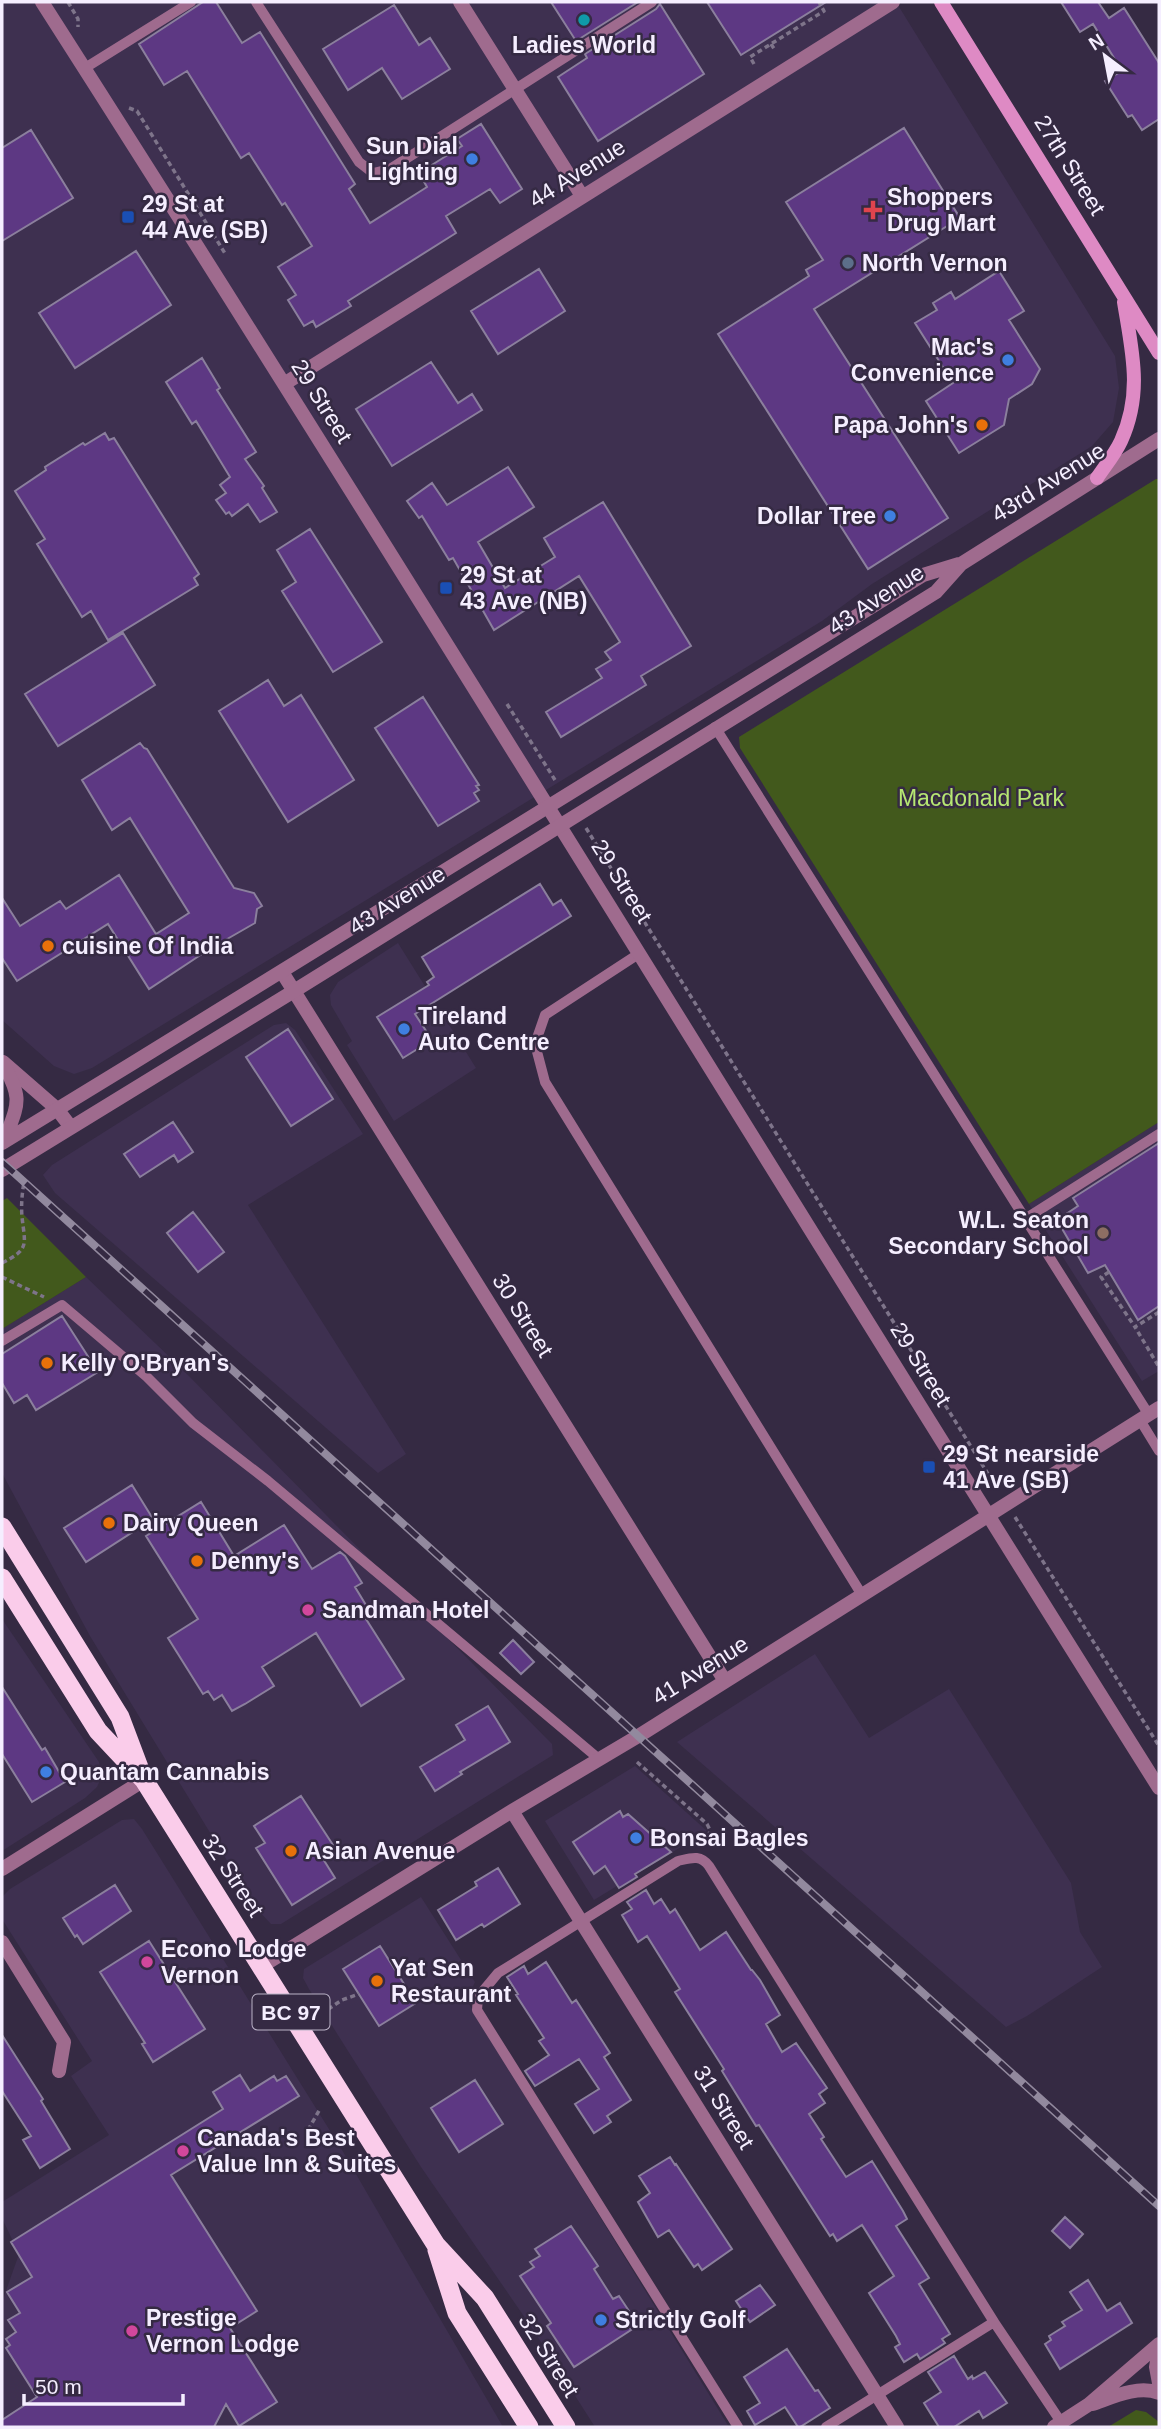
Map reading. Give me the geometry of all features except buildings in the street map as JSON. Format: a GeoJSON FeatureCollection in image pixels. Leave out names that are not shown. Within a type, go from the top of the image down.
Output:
{"type":"FeatureCollection","features":[{"type":"Feature","properties":{"kind":"highway","name":"32 Street"},"geometry":{"type":"LineString","coordinates":[[2,1527],[120,1717],[144,1780]]}},
{"type":"Feature","properties":{"kind":"highway","name":"32 Street"},"geometry":{"type":"LineString","coordinates":[[2,1578],[98,1731],[144,1780],[436,2245],[485,2298],[566,2427]]}},
{"type":"Feature","properties":{"kind":"highway","name":"32 Street"},"geometry":{"type":"LineString","coordinates":[[436,2245],[457,2313],[529,2427]]}},
{"type":"Feature","properties":{"kind":"main road","name":"27th Street"},"geometry":{"type":"LineString","coordinates":[[941,2],[1159,353]]}},
{"type":"Feature","properties":{"kind":"main road"},"geometry":{"type":"LineString","coordinates":[[1097,478],[1120,441],[1133,406],[1135,372],[1123,294]]}},
{"type":"Feature","properties":{"kind":"street","name":"29 Street"},"geometry":{"type":"LineString","coordinates":[[43,2],[548,804],[1159,1788]]}},
{"type":"Feature","properties":{"kind":"street"},"geometry":{"type":"LineString","coordinates":[[460,2],[582,196]]}},
{"type":"Feature","properties":{"kind":"street","name":"44 Avenue"},"geometry":{"type":"LineString","coordinates":[[284,384],[893,2]]}},
{"type":"Feature","properties":{"kind":"street","name":"43rd Avenue"},"geometry":{"type":"LineString","coordinates":[[961,564],[1159,439]]}},
{"type":"Feature","properties":{"kind":"street","name":"43 Avenue"},"geometry":{"type":"LineString","coordinates":[[3,1143],[282,972],[548,804],[923,575],[961,564]]}},
{"type":"Feature","properties":{"kind":"street","name":"43 Avenue"},"geometry":{"type":"LineString","coordinates":[[2,1170],[936,592],[961,564]]}},
{"type":"Feature","properties":{"kind":"street","name":"30 Street"},"geometry":{"type":"LineString","coordinates":[[282,972],[725,1681]]}},
{"type":"Feature","properties":{"kind":"street"},"geometry":{"type":"LineString","coordinates":[[2,1061],[57,1110],[70,1126]]}},
{"type":"Feature","properties":{"kind":"street"},"geometry":{"type":"LineString","coordinates":[[2,1061],[16,1086],[17,1103],[3,1143]]}},
{"type":"Feature","properties":{"kind":"street","name":"41 Avenue"},"geometry":{"type":"LineString","coordinates":[[262,1966],[725,1681],[1149,1415]]}},
{"type":"Feature","properties":{"kind":"street"},"geometry":{"type":"LineString","coordinates":[[2,1869],[144,1780]]}},
{"type":"Feature","properties":{"kind":"street","name":"31 Street"},"geometry":{"type":"LineString","coordinates":[[512,1811],[897,2427]]}},
{"type":"Feature","properties":{"kind":"street"},"geometry":{"type":"LineString","coordinates":[[2,1942],[64,2042],[59,2071]]}},
{"type":"Feature","properties":{"kind":"street"},"geometry":{"type":"LineString","coordinates":[[1058,2425],[1088,2405],[1159,2347]]}},
{"type":"Feature","properties":{"kind":"street"},"geometry":{"type":"LineString","coordinates":[[1159,2347],[1156,2367],[1159,2383]]}},
{"type":"Feature","properties":{"kind":"street"},"geometry":{"type":"LineString","coordinates":[[1088,2405],[1125,2393],[1150,2389],[1159,2393]]}},
{"type":"Feature","properties":{"kind":"lane"},"geometry":{"type":"LineString","coordinates":[[85,68],[191,2]]}},
{"type":"Feature","properties":{"kind":"lane"},"geometry":{"type":"LineString","coordinates":[[256,2],[359,162],[373,173],[390,169],[652,2]]}},
{"type":"Feature","properties":{"kind":"lane"},"geometry":{"type":"LineString","coordinates":[[715,727],[1149,1415],[1159,1451]]}},
{"type":"Feature","properties":{"kind":"lane"},"geometry":{"type":"LineString","coordinates":[[640,953],[545,1015],[535,1044],[545,1082],[862,1595]]}},
{"type":"Feature","properties":{"kind":"lane"},"geometry":{"type":"LineString","coordinates":[[1025,1219],[1159,1134]]}},
{"type":"Feature","properties":{"kind":"lane"},"geometry":{"type":"LineString","coordinates":[[2,1341],[62,1306],[147,1377],[193,1423],[268,1481],[599,1759]]}},
{"type":"Feature","properties":{"kind":"lane"},"geometry":{"type":"LineString","coordinates":[[738,2427],[477,2010],[478,1997],[498,1973],[678,1861],[696,1857],[704,1859],[1058,2425]]}},
{"type":"Feature","properties":{"kind":"lane"},"geometry":{"type":"LineString","coordinates":[[826,2427],[994,2322]]}},
{"type":"Feature","properties":{"kind":"path"},"geometry":{"type":"LineString","coordinates":[[754,64],[750,58],[824,11],[819,2]]}},
{"type":"Feature","properties":{"kind":"path"},"geometry":{"type":"LineString","coordinates":[[771,44],[775,50]]}},
{"type":"Feature","properties":{"kind":"path"},"geometry":{"type":"LineString","coordinates":[[586,828],[990,1477]]}},
{"type":"Feature","properties":{"kind":"path"},"geometry":{"type":"LineString","coordinates":[[2,1263],[18,1255],[24,1248],[26,1237],[21,1199],[24,1182]]}},
{"type":"Feature","properties":{"kind":"path"},"geometry":{"type":"LineString","coordinates":[[1109,1272],[1101,1277],[1159,1367]]}},
{"type":"Feature","properties":{"kind":"path"},"geometry":{"type":"LineString","coordinates":[[2,1277],[62,1306]]}},
{"type":"Feature","properties":{"kind":"path"},"geometry":{"type":"LineString","coordinates":[[1135,1327],[1159,1312]]}},
{"type":"Feature","properties":{"kind":"path"},"geometry":{"type":"LineString","coordinates":[[1013,1515],[1159,1746]]}},
{"type":"Feature","properties":{"kind":"path"},"geometry":{"type":"LineString","coordinates":[[637,1762],[707,1824],[710,1830],[704,1859]]}},
{"type":"Feature","properties":{"kind":"path"},"geometry":{"type":"LineString","coordinates":[[321,2014],[342,2000],[359,1994]]}},
{"type":"Feature","properties":{"kind":"path"},"geometry":{"type":"LineString","coordinates":[[308,2130],[320,2109]]}},
{"type":"Feature","properties":{"kind":"shaded area"},"geometry":{"type":"Polygon","coordinates":[[[2,2],[896,2],[1115,356],[1119,388],[1113,422],[1092,446],[872,584],[822,621],[92,1068],[74,1074],[54,1066],[2,1020],[2,2]]]}},
{"type":"Feature","properties":{"kind":"shaded area"},"geometry":{"type":"Polygon","coordinates":[[[398,943],[476,1068],[394,1121],[347,1045],[352,1041],[331,1005],[330,995],[338,982],[398,943]]]}},
{"type":"Feature","properties":{"kind":"shaded area"},"geometry":{"type":"Polygon","coordinates":[[[286,1023],[295,1030],[363,1134],[248,1205],[406,1454],[378,1473],[55,1193],[43,1175],[52,1165],[274,1025],[286,1023]]]}},
{"type":"Feature","properties":{"kind":"shaded area","name":"W.L. Seaton Secondary School"},"geometry":{"type":"Polygon","coordinates":[[[1159,1122],[1159,1371],[1142,1381],[1029,1204],[1159,1122]]]}},
{"type":"Feature","properties":{"kind":"shaded area"},"geometry":{"type":"Polygon","coordinates":[[[86,1277],[179,1366],[552,1744],[553,1755],[281,1924],[271,1924],[256,1908],[90,1636],[2,1473],[2,1329],[86,1277]]]}},
{"type":"Feature","properties":{"kind":"shaded area"},"geometry":{"type":"Polygon","coordinates":[[[2,1619],[99,1762],[102,1776],[97,1787],[85,1798],[2,1851],[2,1619]]]}},
{"type":"Feature","properties":{"kind":"shaded area"},"geometry":{"type":"Polygon","coordinates":[[[815,1654],[869,1738],[949,1689],[1071,1883],[1080,1932],[1102,1967],[1006,2027],[677,1742],[815,1654]]]}},
{"type":"Feature","properties":{"kind":"shaded area"},"geometry":{"type":"Polygon","coordinates":[[[635,1766],[707,1831],[594,1900],[545,1821],[635,1766]]]}},
{"type":"Feature","properties":{"kind":"shaded area"},"geometry":{"type":"Polygon","coordinates":[[[134,1819],[342,2150],[503,2427],[2,2427],[2,2302],[19,2254],[2,2218],[2,2202],[109,2135],[71,2076],[92,2061],[2,1919],[2,1897],[10,1889],[122,1820],[134,1819]]]}},
{"type":"Feature","properties":{"kind":"shaded area"},"geometry":{"type":"Polygon","coordinates":[[[421,1897],[475,1982],[469,2004],[729,2427],[595,2427],[532,2328],[421,2167],[309,1989],[303,1978],[304,1969],[421,1897]]]}},
{"type":"Feature","properties":{"kind":"green space","name":"Macdonald Park"},"geometry":{"type":"Polygon","coordinates":[[[1159,479],[1159,1122],[1029,1204],[740,748],[739,737],[1159,479]]]}},
{"type":"Feature","properties":{"kind":"green space"},"geometry":{"type":"Polygon","coordinates":[[[7,1198],[86,1277],[2,1329],[2,1201],[7,1198]]]}},
{"type":"Feature","properties":{"kind":"green space"},"geometry":{"type":"Polygon","coordinates":[[[1136,2410],[1146,2412],[1159,2422],[1159,2427],[1108,2427],[1136,2410]]]}},
{"type":"Feature","properties":{"kind":"railway"},"geometry":{"type":"LineString","coordinates":[[2,1162],[1159,2206]]}},
{"type":"Feature","properties":{"kind":"place","name":"Ladies World"},"geometry":{"type":"Point","coordinates":[584,20]}},
{"type":"Feature","properties":{"kind":"place","name":"Sun Dial Lighting"},"geometry":{"type":"Point","coordinates":[472,159]}},
{"type":"Feature","properties":{"kind":"place","name":"Shoppers Drug Mart"},"geometry":{"type":"Point","coordinates":[873,210]}},
{"type":"Feature","properties":{"kind":"place","name":"29 St at 44 Ave (SB)"},"geometry":{"type":"Point","coordinates":[128,217]}},
{"type":"Feature","properties":{"kind":"place","name":"North Vernon"},"geometry":{"type":"Point","coordinates":[848,263]}},
{"type":"Feature","properties":{"kind":"place","name":"Mac's Convenience"},"geometry":{"type":"Point","coordinates":[1008,360]}},
{"type":"Feature","properties":{"kind":"place","name":"Papa John's"},"geometry":{"type":"Point","coordinates":[982,425]}},
{"type":"Feature","properties":{"kind":"place","name":"Dollar Tree"},"geometry":{"type":"Point","coordinates":[890,516]}},
{"type":"Feature","properties":{"kind":"place","name":"29 St at 43 Ave (NB)"},"geometry":{"type":"Point","coordinates":[446,588]}},
{"type":"Feature","properties":{"kind":"place","name":"cuisine Of India"},"geometry":{"type":"Point","coordinates":[48,946]}},
{"type":"Feature","properties":{"kind":"place","name":"Tireland Auto Centre"},"geometry":{"type":"Point","coordinates":[404,1029]}},
{"type":"Feature","properties":{"kind":"place","name":"W.L. Seaton Secondary School"},"geometry":{"type":"Point","coordinates":[1103,1233]}},
{"type":"Feature","properties":{"kind":"place","name":"Kelly O'Bryan's"},"geometry":{"type":"Point","coordinates":[47,1363]}},
{"type":"Feature","properties":{"kind":"place","name":"29 St nearside 41 Ave (SB)"},"geometry":{"type":"Point","coordinates":[929,1467]}},
{"type":"Feature","properties":{"kind":"place","name":"Dairy Queen"},"geometry":{"type":"Point","coordinates":[109,1523]}},
{"type":"Feature","properties":{"kind":"place","name":"Denny's"},"geometry":{"type":"Point","coordinates":[197,1561]}},
{"type":"Feature","properties":{"kind":"place","name":"Sandman Hotel"},"geometry":{"type":"Point","coordinates":[308,1610]}},
{"type":"Feature","properties":{"kind":"place","name":"Quantam Cannabis"},"geometry":{"type":"Point","coordinates":[46,1772]}},
{"type":"Feature","properties":{"kind":"place","name":"Bonsai Bagles"},"geometry":{"type":"Point","coordinates":[636,1838]}},
{"type":"Feature","properties":{"kind":"place","name":"Asian Avenue"},"geometry":{"type":"Point","coordinates":[291,1851]}},
{"type":"Feature","properties":{"kind":"place","name":"Econo Lodge Vernon"},"geometry":{"type":"Point","coordinates":[147,1962]}},
{"type":"Feature","properties":{"kind":"place","name":"Yat Sen Restaurant"},"geometry":{"type":"Point","coordinates":[377,1981]}},
{"type":"Feature","properties":{"kind":"place","name":"Canada's Best Value Inn & Suites"},"geometry":{"type":"Point","coordinates":[183,2151]}},
{"type":"Feature","properties":{"kind":"place","name":"Strictly Golf"},"geometry":{"type":"Point","coordinates":[601,2320]}},
{"type":"Feature","properties":{"kind":"place","name":"Prestige Vernon Lodge"},"geometry":{"type":"Point","coordinates":[132,2331]}}]}
